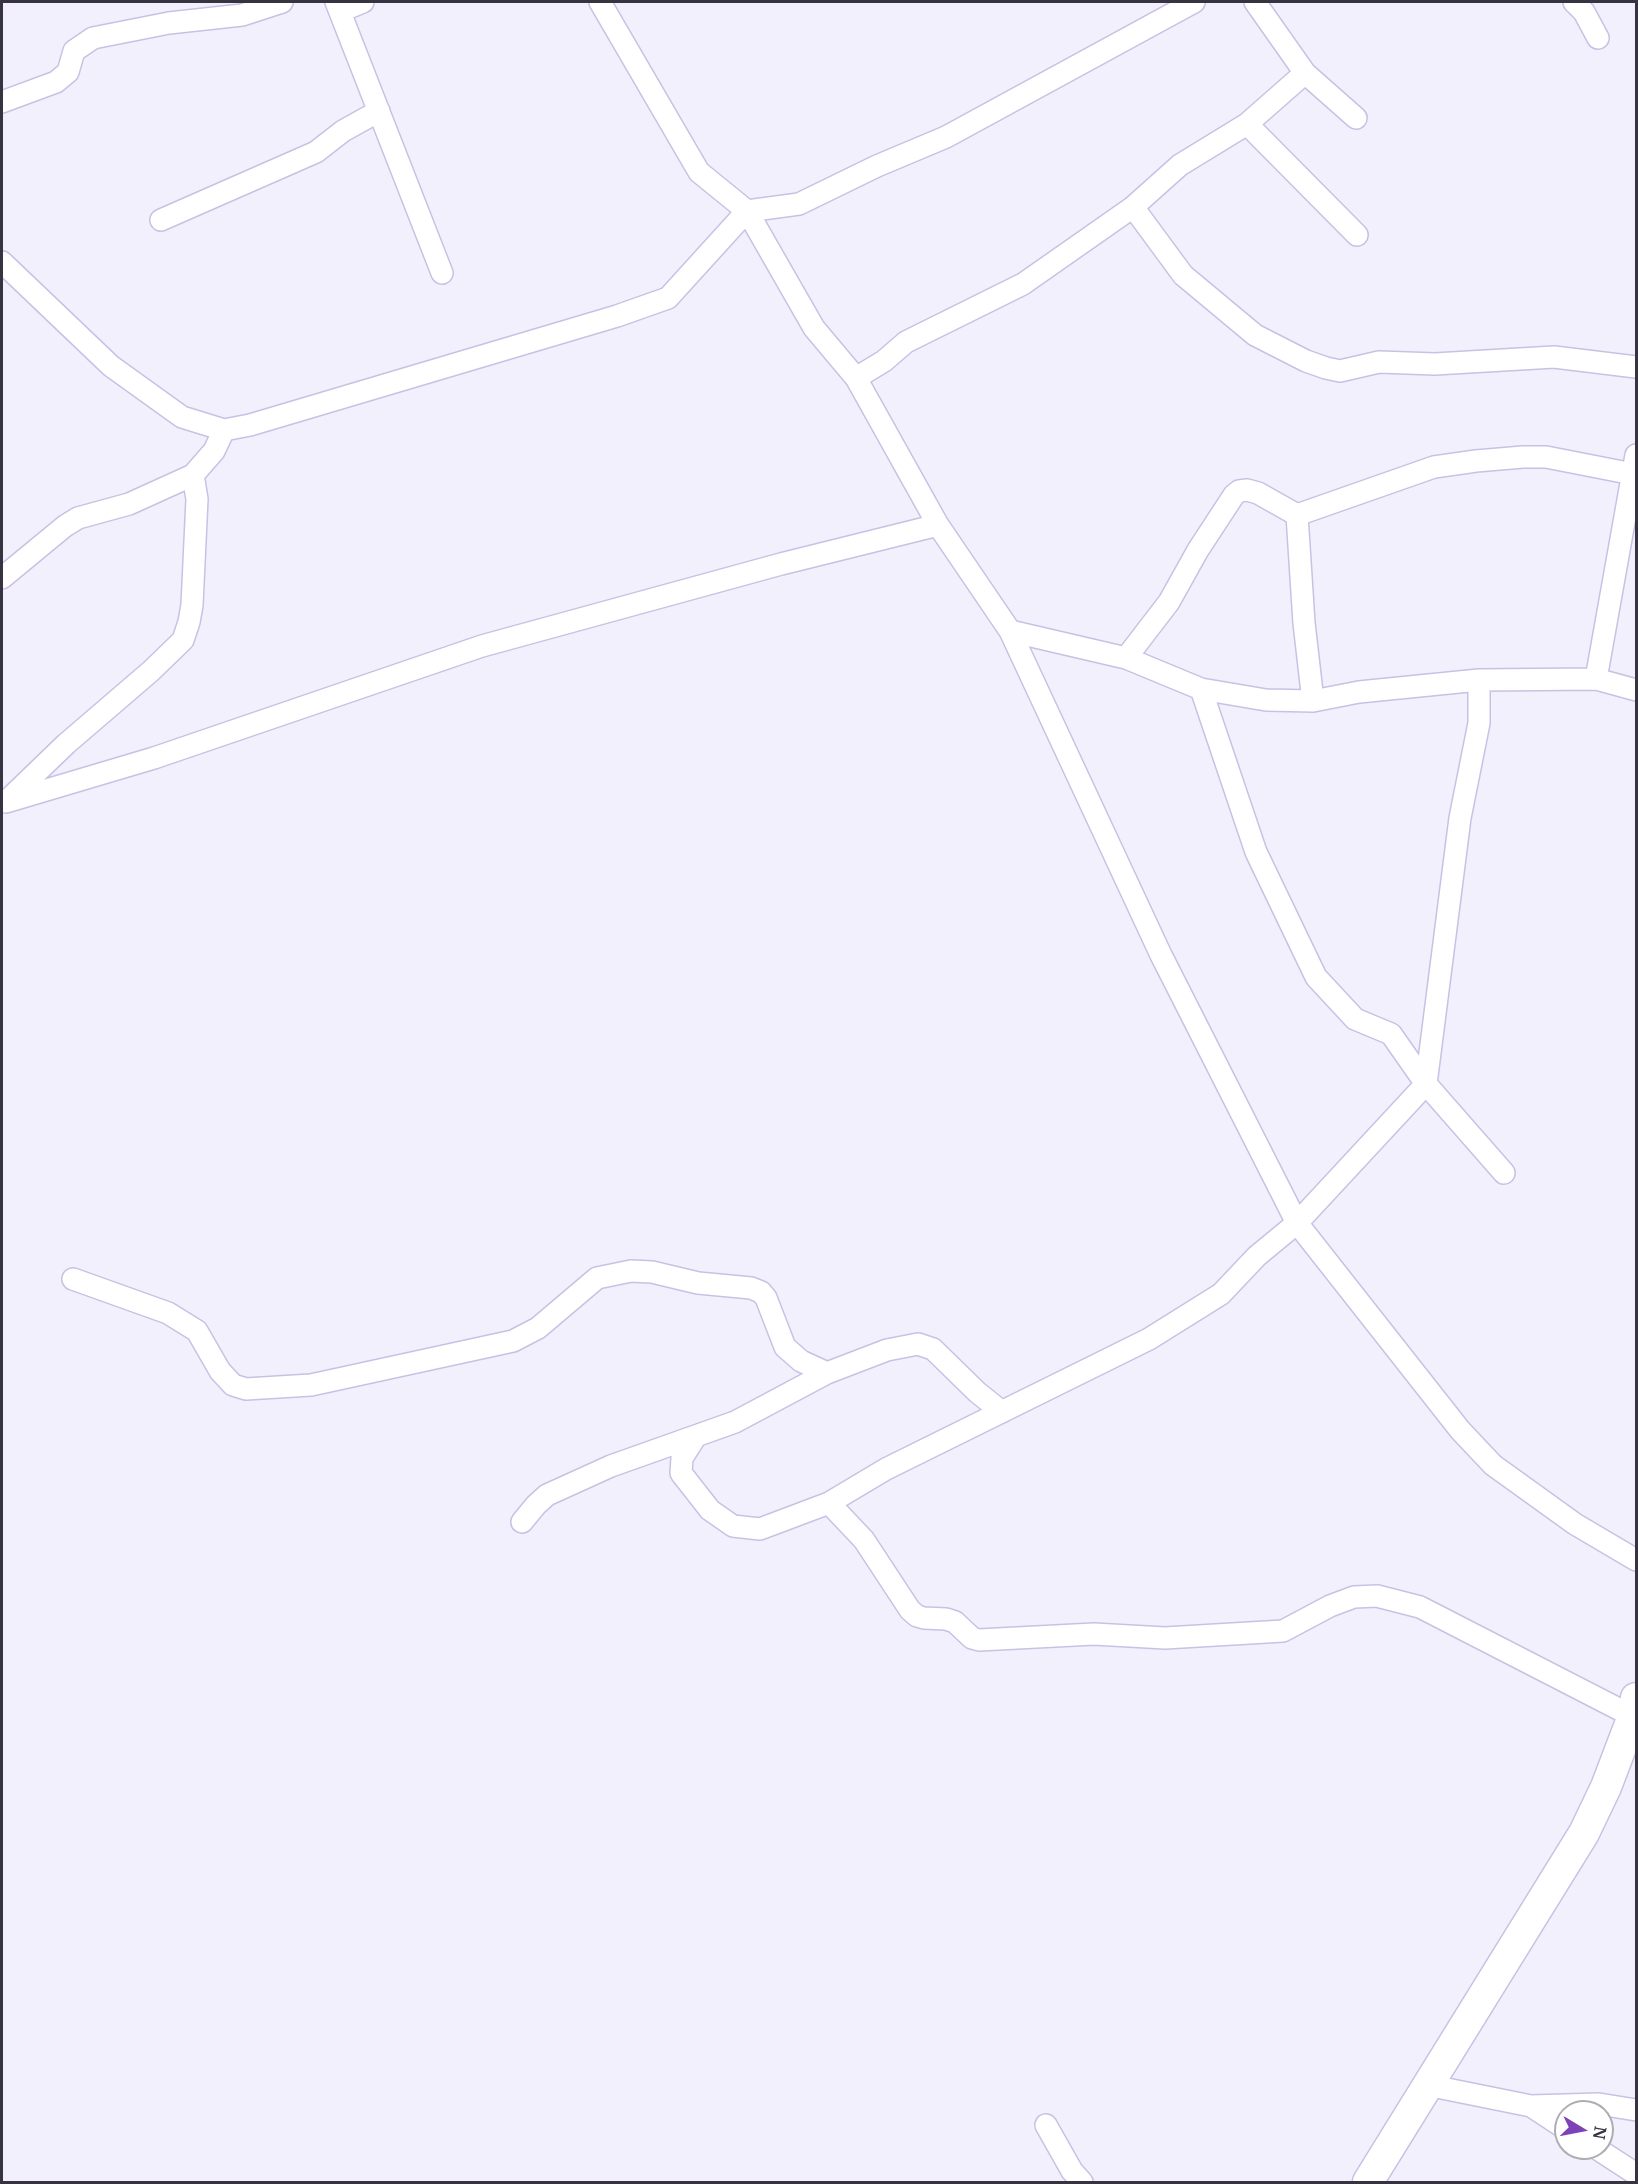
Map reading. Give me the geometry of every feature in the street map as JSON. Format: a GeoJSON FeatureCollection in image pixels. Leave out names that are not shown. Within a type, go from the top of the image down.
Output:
{"type":"FeatureCollection","features":[{"type":"Feature","properties":{"kind":"street"},"geometry":{"type":"LineString","coordinates":[[2,102],[56,82],[68,72],[74,51],[93,38],[169,23],[242,15],[282,2]]}},
{"type":"Feature","properties":{"kind":"street"},"geometry":{"type":"LineString","coordinates":[[363,2],[338,6],[442,273]]}},
{"type":"Feature","properties":{"kind":"street"},"geometry":{"type":"LineString","coordinates":[[600,2],[699,172],[747,211],[814,328],[856,378],[938,525],[1010,631],[1161,955],[1297,1223],[1460,1430],[1493,1465],[1575,1524],[1636,1560]]}},
{"type":"Feature","properties":{"kind":"street"},"geometry":{"type":"LineString","coordinates":[[2,262],[111,366],[182,417],[224,430],[250,425],[582,326],[668,297],[747,211],[799,204],[877,166],[946,137],[1194,2]]}},
{"type":"Feature","properties":{"kind":"street"},"geometry":{"type":"LineString","coordinates":[[1255,2],[1305,73],[1356,118]]}},
{"type":"Feature","properties":{"kind":"street"},"geometry":{"type":"LineString","coordinates":[[1574,2],[1584,12],[1598,38]]}},
{"type":"Feature","properties":{"kind":"street"},"geometry":{"type":"LineString","coordinates":[[856,378],[884,361],[906,342],[1023,284],[1133,207],[1180,165],[1247,124],[1305,73]]}},
{"type":"Feature","properties":{"kind":"street"},"geometry":{"type":"LineString","coordinates":[[161,220],[316,152],[342,131],[380,111]]}},
{"type":"Feature","properties":{"kind":"street"},"geometry":{"type":"LineString","coordinates":[[1247,124],[1358,235]]}},
{"type":"Feature","properties":{"kind":"street"},"geometry":{"type":"LineString","coordinates":[[1133,207],[1183,275],[1255,335],[1306,361],[1326,368],[1340,371],[1379,362],[1435,364],[1554,357],[1636,367]]}},
{"type":"Feature","properties":{"kind":"street"},"geometry":{"type":"LineString","coordinates":[[2,578],[78,518],[129,504],[193,475],[214,451],[224,430]]}},
{"type":"Feature","properties":{"kind":"street"},"geometry":{"type":"LineString","coordinates":[[1126,658],[1169,602],[1198,550],[1234,495],[1239,491],[1248,490],[1258,493],[1297,515],[1434,467],[1476,461],[1546,457],[1635,464],[1596,679]]}},
{"type":"Feature","properties":{"kind":"street"},"geometry":{"type":"LineString","coordinates":[[4,803],[66,744],[183,640],[192,605],[197,499],[193,475]]}},
{"type":"Feature","properties":{"kind":"street"},"geometry":{"type":"LineString","coordinates":[[1297,515],[1304,623],[1313,701]]}},
{"type":"Feature","properties":{"kind":"street"},"geometry":{"type":"LineString","coordinates":[[4,803],[154,758],[368,687],[482,646],[781,564],[938,525]]}},
{"type":"Feature","properties":{"kind":"street"},"geometry":{"type":"LineString","coordinates":[[1010,631],[1126,658],[1201,689],[1266,700],[1313,701],[1359,692],[1479,680],[1596,679],[1636,690]]}},
{"type":"Feature","properties":{"kind":"street"},"geometry":{"type":"LineString","coordinates":[[696,1436],[682,1458],[681,1473],[710,1510],[733,1526],[760,1529],[829,1503],[886,1469],[1149,1339],[1221,1294],[1257,1256],[1297,1223],[1426,1084],[1460,818],[1479,723],[1479,680]]}},
{"type":"Feature","properties":{"kind":"street"},"geometry":{"type":"LineString","coordinates":[[1201,689],[1256,852],[1316,977],[1355,1019],[1391,1034],[1426,1084],[1504,1173]]}},
{"type":"Feature","properties":{"kind":"street"},"geometry":{"type":"LineString","coordinates":[[74,1279],[168,1313],[197,1331],[220,1371],[233,1385],[246,1389],[311,1385],[513,1341],[538,1328],[597,1278],[632,1271],[652,1272],[698,1282],[751,1288],[761,1292],[766,1298],[785,1347],[801,1361],[827,1373]]}},
{"type":"Feature","properties":{"kind":"street"},"geometry":{"type":"LineString","coordinates":[[522,1522],[547,1495],[611,1466],[735,1422],[827,1373],[887,1350],[918,1344],[933,1349],[977,1392],[1002,1412]]}},
{"type":"Feature","properties":{"kind":"street"},"geometry":{"type":"LineString","coordinates":[[829,1503],[864,1540],[909,1610],[917,1616],[955,1622],[972,1638],[979,1640],[1094,1635],[1166,1638],[1282,1631],[1330,1606],[1354,1597],[1377,1596],[1420,1607],[1479,1638],[1636,1711],[1606,1787],[1584,1833],[1368,2182]]}},
{"type":"Feature","properties":{"kind":"street"},"geometry":{"type":"LineString","coordinates":[[1427,2085],[1532,2106],[1599,2104],[1636,2110]]}},
{"type":"Feature","properties":{"kind":"street"},"geometry":{"type":"LineString","coordinates":[[1532,2106],[1554,2121]]}},
{"type":"Feature","properties":{"kind":"street"},"geometry":{"type":"LineString","coordinates":[[1046,2125],[1072,2172],[1082,2182]]}},
{"type":"Feature","properties":{"kind":"street"},"geometry":{"type":"LineString","coordinates":[[1614,2160],[1636,2174]]}}]}
